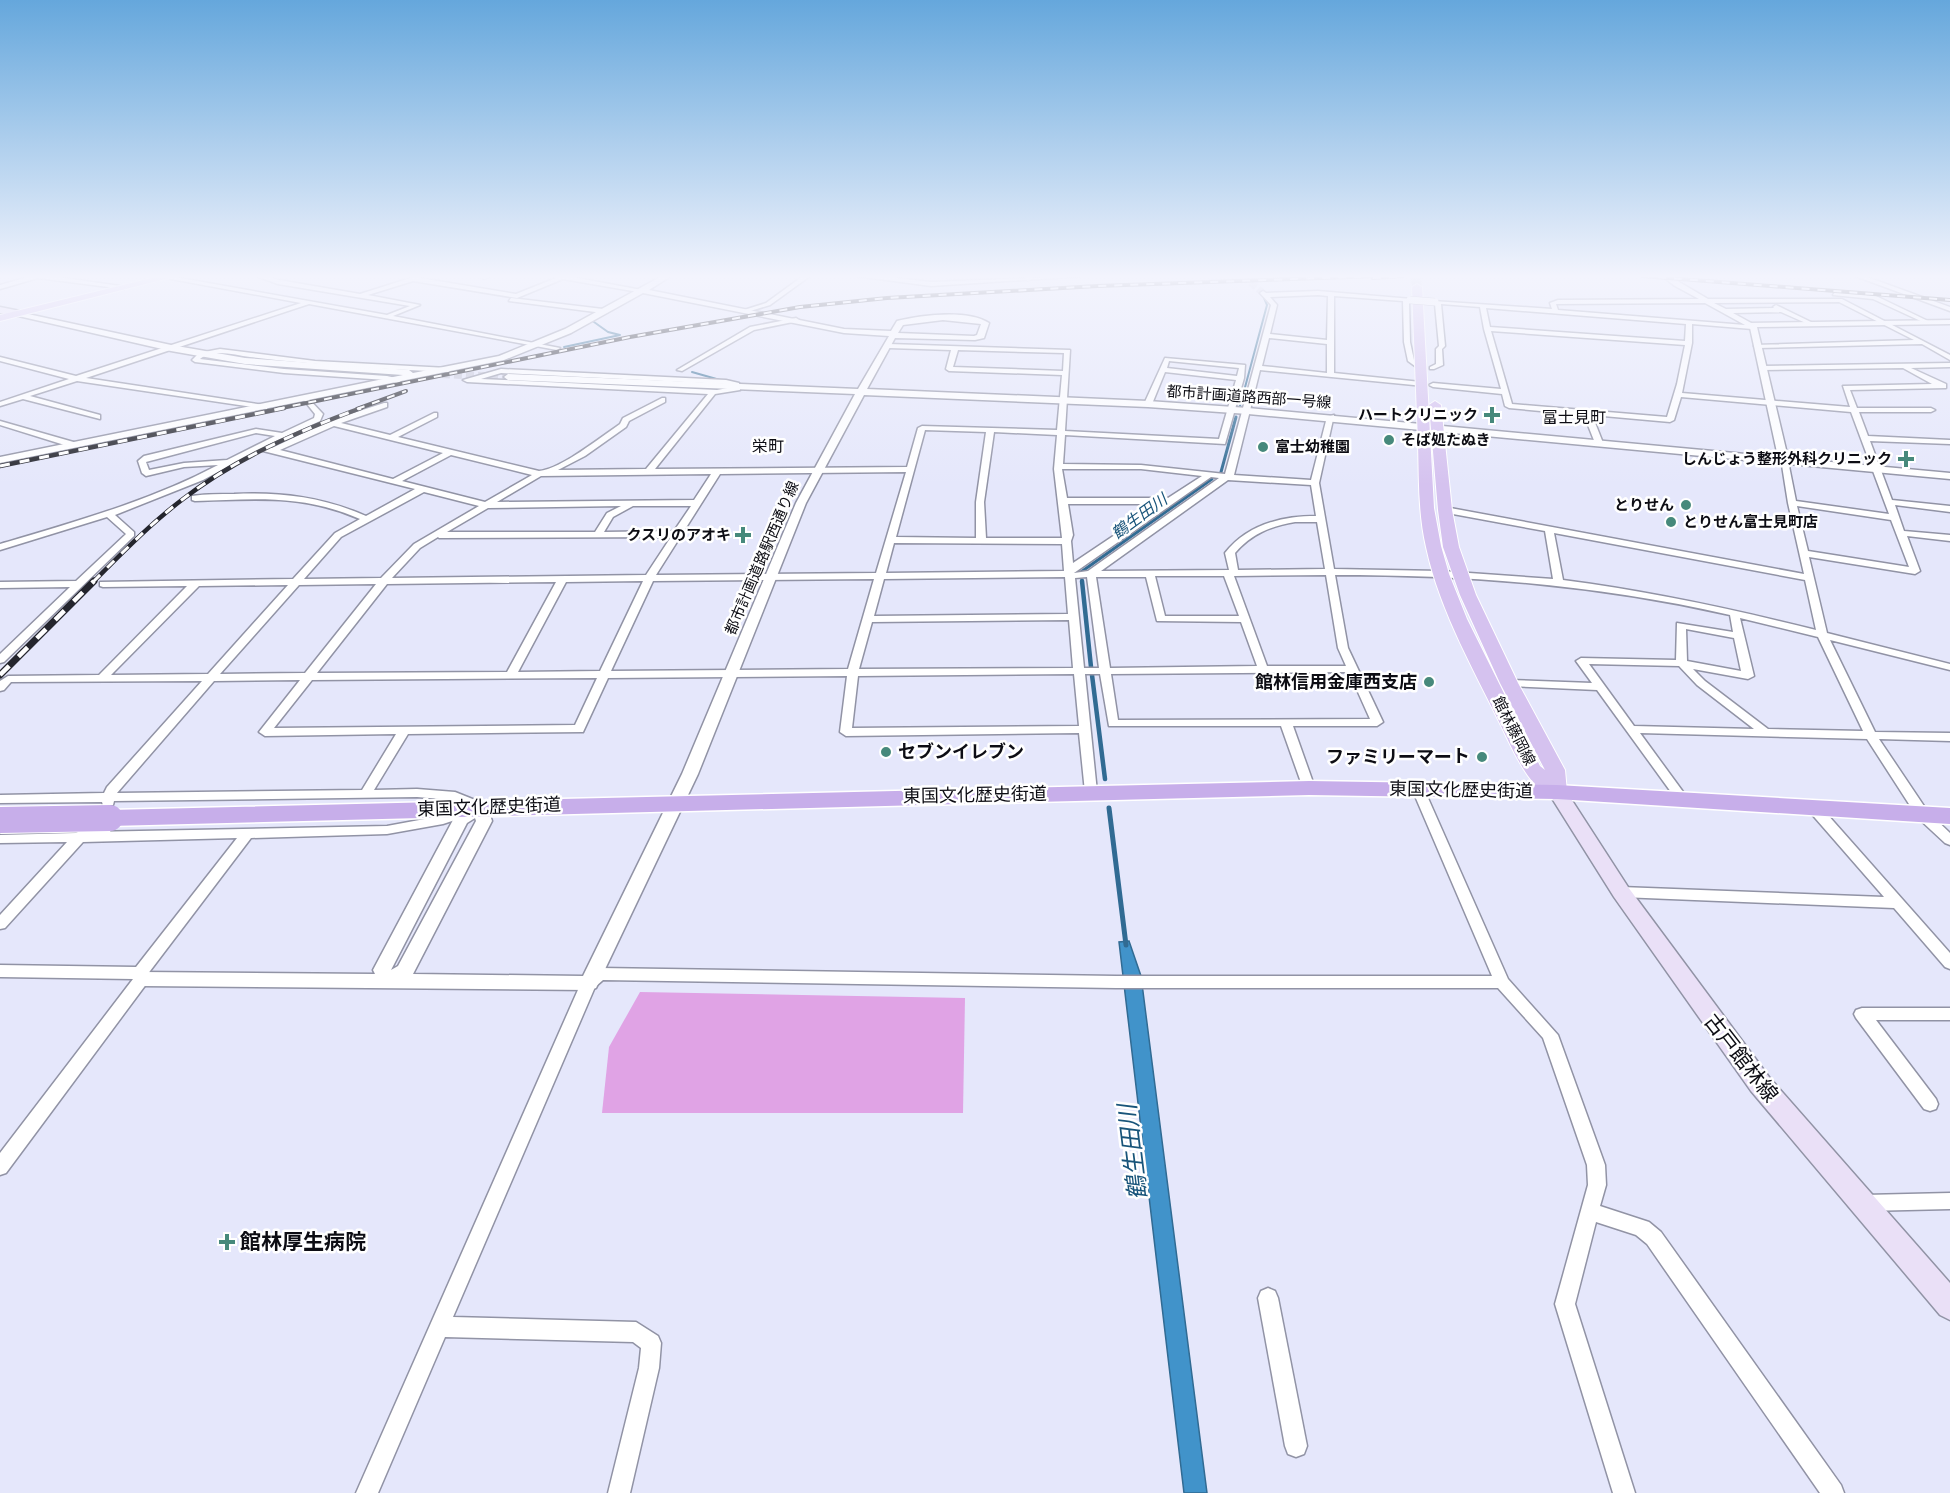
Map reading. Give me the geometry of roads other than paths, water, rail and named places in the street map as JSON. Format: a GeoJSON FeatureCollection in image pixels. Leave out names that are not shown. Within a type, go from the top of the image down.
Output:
{"type":"FeatureCollection","features":[{"type":"Feature","properties":{"kind":"highway","name":"東国文化歴史街道"},"geometry":{"type":"LineString","coordinates":[[0,820],[110,807],[480,807],[1309,788],[1557,792],[1950,816]]}},
{"type":"Feature","properties":{"kind":"main road","name":"館林藤岡線"},"geometry":{"type":"LineString","coordinates":[[1425,346],[1430,427],[1451,548],[1460,574],[1509,683],[1555,770],[1557,792]]}},
{"type":"Feature","properties":{"kind":"main road","name":"館林藤岡線"},"geometry":{"type":"LineString","coordinates":[[1430,427],[1427,508],[1433,546],[1441,574],[1473,648],[1532,769],[1557,792]]}},
{"type":"Feature","properties":{"kind":"main road","name":"古戸館林線"},"geometry":{"type":"LineString","coordinates":[[1557,792],[1621,892],[1760,1084],[1950,1305]]}},
{"type":"Feature","properties":{"kind":"street"},"geometry":{"type":"LineString","coordinates":[[161,346],[201,354],[293,366],[418,373]]}},
{"type":"Feature","properties":{"kind":"street"},"geometry":{"type":"LineString","coordinates":[[0,405],[178,346]]}},
{"type":"Feature","properties":{"kind":"street"},"geometry":{"type":"LineString","coordinates":[[0,460],[397,381],[501,358],[532,346]]}},
{"type":"Feature","properties":{"kind":"street"},"geometry":{"type":"LineString","coordinates":[[545,346],[557,348]]}},
{"type":"Feature","properties":{"kind":"street"},"geometry":{"type":"LineString","coordinates":[[680,370],[722,346]]}},
{"type":"Feature","properties":{"kind":"street"},"geometry":{"type":"LineString","coordinates":[[889,346],[1068,351],[1062,401],[1059,466],[1068,535],[1066,541],[1091,792]]}},
{"type":"Feature","properties":{"kind":"street","name":"都市計画道路駅西通り線"},"geometry":{"type":"LineString","coordinates":[[589,983],[678,802],[817,470],[889,346]]}},
{"type":"Feature","properties":{"kind":"street"},"geometry":{"type":"LineString","coordinates":[[1091,574],[1230,474],[1264,346]]}},
{"type":"Feature","properties":{"kind":"street"},"geometry":{"type":"LineString","coordinates":[[1329,346],[1330,374]]}},
{"type":"Feature","properties":{"kind":"street"},"geometry":{"type":"LineString","coordinates":[[1408,346],[1411,361],[1426,368],[1440,365],[1442,346]]}},
{"type":"Feature","properties":{"kind":"street"},"geometry":{"type":"LineString","coordinates":[[1492,346],[1509,405],[1670,420],[1679,395],[1688,346]]}},
{"type":"Feature","properties":{"kind":"street"},"geometry":{"type":"LineString","coordinates":[[1771,346],[1757,346],[1772,402],[1791,503],[1823,636],[1871,735],[1923,815],[1950,840]]}},
{"type":"Feature","properties":{"kind":"street"},"geometry":{"type":"LineString","coordinates":[[1929,346],[1950,358]]}},
{"type":"Feature","properties":{"kind":"street"},"geometry":{"type":"LineString","coordinates":[[954,348],[949,369],[1065,373]]}},
{"type":"Feature","properties":{"kind":"street"},"geometry":{"type":"LineString","coordinates":[[397,381],[377,377],[233,366],[195,360],[201,354],[220,351],[304,362],[448,370]]}},
{"type":"Feature","properties":{"kind":"street"},"geometry":{"type":"LineString","coordinates":[[0,359],[78,378],[264,407]]}},
{"type":"Feature","properties":{"kind":"street"},"geometry":{"type":"LineString","coordinates":[[1084,729],[846,732],[853,672],[922,428],[1060,432],[1222,442],[1243,366],[1167,359],[1148,404]]}},
{"type":"Feature","properties":{"kind":"street"},"geometry":{"type":"LineString","coordinates":[[1762,368],[1950,365]]}},
{"type":"Feature","properties":{"kind":"street"},"geometry":{"type":"LineString","coordinates":[[1902,366],[1947,388]]}},
{"type":"Feature","properties":{"kind":"street"},"geometry":{"type":"LineString","coordinates":[[1258,368],[1506,392]]}},
{"type":"Feature","properties":{"kind":"street"},"geometry":{"type":"LineString","coordinates":[[1162,370],[1240,378]]}},
{"type":"Feature","properties":{"kind":"street"},"geometry":{"type":"LineString","coordinates":[[501,371],[726,382],[737,388],[724,392],[713,392],[467,380],[501,371]]}},
{"type":"Feature","properties":{"kind":"street","name":"都市計画道路西部一号線"},"geometry":{"type":"LineString","coordinates":[[508,377],[1148,404],[1331,417],[1950,476]]}},
{"type":"Feature","properties":{"kind":"street"},"geometry":{"type":"LineString","coordinates":[[1804,553],[1915,571],[1846,388],[1947,388]]}},
{"type":"Feature","properties":{"kind":"street"},"geometry":{"type":"LineString","coordinates":[[648,472],[713,392]]}},
{"type":"Feature","properties":{"kind":"street"},"geometry":{"type":"LineString","coordinates":[[1679,395],[1854,410],[1930,410]]}},
{"type":"Feature","properties":{"kind":"street"},"geometry":{"type":"LineString","coordinates":[[22,397],[98,417]]}},
{"type":"Feature","properties":{"kind":"street"},"geometry":{"type":"LineString","coordinates":[[0,547],[109,514],[201,478],[319,417],[307,399]]}},
{"type":"Feature","properties":{"kind":"street"},"geometry":{"type":"LineString","coordinates":[[662,400],[626,420],[623,425],[582,454],[543,473],[417,546],[383,582],[265,732],[579,729],[649,579],[717,471]]}},
{"type":"Feature","properties":{"kind":"street"},"geometry":{"type":"LineString","coordinates":[[274,450],[332,423],[384,405]]}},
{"type":"Feature","properties":{"kind":"street"},"geometry":{"type":"LineString","coordinates":[[1587,413],[1599,443]]}},
{"type":"Feature","properties":{"kind":"street"},"geometry":{"type":"LineString","coordinates":[[390,438],[434,415]]}},
{"type":"Feature","properties":{"kind":"street"},"geometry":{"type":"LineString","coordinates":[[1091,574],[1113,724],[1377,722],[1343,648],[1315,483],[1331,417]]}},
{"type":"Feature","properties":{"kind":"street"},"geometry":{"type":"LineString","coordinates":[[332,423],[543,473],[909,470]]}},
{"type":"Feature","properties":{"kind":"street"},"geometry":{"type":"LineString","coordinates":[[1,424],[74,445]]}},
{"type":"Feature","properties":{"kind":"street"},"geometry":{"type":"LineString","coordinates":[[981,539],[980,502],[990,431],[993,430]]}},
{"type":"Feature","properties":{"kind":"street"},"geometry":{"type":"LineString","coordinates":[[230,462],[184,465],[146,473],[142,461],[256,431],[283,435]]}},
{"type":"Feature","properties":{"kind":"street"},"geometry":{"type":"LineString","coordinates":[[1865,438],[1950,442]]}},
{"type":"Feature","properties":{"kind":"street"},"geometry":{"type":"LineString","coordinates":[[258,447],[487,505],[698,503]]}},
{"type":"Feature","properties":{"kind":"street"},"geometry":{"type":"LineString","coordinates":[[395,481],[450,452]]}},
{"type":"Feature","properties":{"kind":"street"},"geometry":{"type":"LineString","coordinates":[[1059,466],[1141,467],[1227,477],[1315,483]]}},
{"type":"Feature","properties":{"kind":"street"},"geometry":{"type":"LineString","coordinates":[[1070,574],[1210,474]]}},
{"type":"Feature","properties":{"kind":"street"},"geometry":{"type":"LineString","coordinates":[[110,807],[111,789],[338,535],[424,488]]}},
{"type":"Feature","properties":{"kind":"street"},"geometry":{"type":"LineString","coordinates":[[195,498],[277,496],[330,505],[366,519]]}},
{"type":"Feature","properties":{"kind":"street"},"geometry":{"type":"LineString","coordinates":[[1063,501],[1171,501]]}},
{"type":"Feature","properties":{"kind":"street"},"geometry":{"type":"LineString","coordinates":[[1889,502],[1950,509]]}},
{"type":"Feature","properties":{"kind":"street"},"geometry":{"type":"LineString","coordinates":[[598,534],[610,515],[635,503]]}},
{"type":"Feature","properties":{"kind":"street"},"geometry":{"type":"LineString","coordinates":[[1791,503],[1895,518]]}},
{"type":"Feature","properties":{"kind":"street"},"geometry":{"type":"LineString","coordinates":[[1444,510],[1810,578]]}},
{"type":"Feature","properties":{"kind":"street"},"geometry":{"type":"LineString","coordinates":[[0,660],[131,534],[109,514]]}},
{"type":"Feature","properties":{"kind":"street"},"geometry":{"type":"LineString","coordinates":[[1263,669],[1244,619],[1232,573],[1230,553],[1240,539],[1265,527],[1295,518],[1321,519]]}},
{"type":"Feature","properties":{"kind":"street"},"geometry":{"type":"LineString","coordinates":[[1549,529],[1558,582]]}},
{"type":"Feature","properties":{"kind":"street"},"geometry":{"type":"LineString","coordinates":[[1899,533],[1950,538]]}},
{"type":"Feature","properties":{"kind":"street"},"geometry":{"type":"LineString","coordinates":[[436,535],[678,534]]}},
{"type":"Feature","properties":{"kind":"street"},"geometry":{"type":"LineString","coordinates":[[889,540],[1066,541]]}},
{"type":"Feature","properties":{"kind":"street"},"geometry":{"type":"LineString","coordinates":[[103,584],[1070,574],[1460,574],[1558,582],[1654,596],[1734,612],[1950,667]]}},
{"type":"Feature","properties":{"kind":"street"},"geometry":{"type":"LineString","coordinates":[[1150,574],[1161,619],[1244,619]]}},
{"type":"Feature","properties":{"kind":"street"},"geometry":{"type":"LineString","coordinates":[[511,675],[562,580]]}},
{"type":"Feature","properties":{"kind":"street"},"geometry":{"type":"LineString","coordinates":[[101,679],[197,582]]}},
{"type":"Feature","properties":{"kind":"street"},"geometry":{"type":"LineString","coordinates":[[0,596],[16,584]]}},
{"type":"Feature","properties":{"kind":"street"},"geometry":{"type":"LineString","coordinates":[[0,585],[78,584]]}},
{"type":"Feature","properties":{"kind":"street"},"geometry":{"type":"LineString","coordinates":[[1683,800],[1581,661],[1682,663],[1748,676],[1734,612]]}},
{"type":"Feature","properties":{"kind":"street"},"geometry":{"type":"LineString","coordinates":[[868,618],[1074,617]]}},
{"type":"Feature","properties":{"kind":"street"},"geometry":{"type":"LineString","coordinates":[[1740,636],[1681,625],[1682,663],[1701,683],[1757,724],[1764,732]]}},
{"type":"Feature","properties":{"kind":"street"},"geometry":{"type":"LineString","coordinates":[[0,687],[8,679],[1353,669]]}},
{"type":"Feature","properties":{"kind":"street"},"geometry":{"type":"LineString","coordinates":[[1509,683],[1598,687]]}},
{"type":"Feature","properties":{"kind":"street"},"geometry":{"type":"LineString","coordinates":[[1286,724],[1309,788]]}},
{"type":"Feature","properties":{"kind":"street"},"geometry":{"type":"LineString","coordinates":[[1630,729],[1950,737]]}},
{"type":"Feature","properties":{"kind":"street"},"geometry":{"type":"LineString","coordinates":[[366,793],[405,730]]}},
{"type":"Feature","properties":{"kind":"street"},"geometry":{"type":"LineString","coordinates":[[1418,789],[1502,982],[1514,998],[1541,1024],[1556,1049],[1596,1166],[1597,1185],[1565,1304],[1624,1493]]}},
{"type":"Feature","properties":{"kind":"street"},"geometry":{"type":"LineString","coordinates":[[0,799],[110,807],[366,793],[454,796],[480,807]]}},
{"type":"Feature","properties":{"kind":"street"},"geometry":{"type":"LineString","coordinates":[[0,924],[106,807],[110,807]]}},
{"type":"Feature","properties":{"kind":"street"},"geometry":{"type":"LineString","coordinates":[[0,839],[387,830],[443,820],[480,807]]}},
{"type":"Feature","properties":{"kind":"street"},"geometry":{"type":"LineString","coordinates":[[388,981],[405,971],[484,821],[480,807]]}},
{"type":"Feature","properties":{"kind":"street"},"geometry":{"type":"LineString","coordinates":[[1814,808],[1950,963]]}},
{"type":"Feature","properties":{"kind":"street"},"geometry":{"type":"LineString","coordinates":[[0,1167],[247,834]]}},
{"type":"Feature","properties":{"kind":"street"},"geometry":{"type":"LineString","coordinates":[[1621,892],[1896,903]]}},
{"type":"Feature","properties":{"kind":"street"},"geometry":{"type":"LineString","coordinates":[[0,971],[141,977],[589,983]]}},
{"type":"Feature","properties":{"kind":"street"},"geometry":{"type":"LineString","coordinates":[[367,1493],[589,983],[600,974],[1116,982],[1502,982]]}},
{"type":"Feature","properties":{"kind":"street"},"geometry":{"type":"LineString","coordinates":[[1930,1104],[1862,1014],[1950,1014]]}},
{"type":"Feature","properties":{"kind":"street"},"geometry":{"type":"LineString","coordinates":[[1860,1203],[1950,1201]]}},
{"type":"Feature","properties":{"kind":"street"},"geometry":{"type":"LineString","coordinates":[[1590,1211],[1642,1228],[1653,1238],[1833,1493]]}},
{"type":"Feature","properties":{"kind":"street"},"geometry":{"type":"LineString","coordinates":[[1268,1298],[1296,1446]]}},
{"type":"Feature","properties":{"kind":"street"},"geometry":{"type":"LineString","coordinates":[[440,1327],[636,1332],[647,1338],[651,1343],[649,1368],[619,1493]]}},
{"type":"Feature","properties":{"kind":"water"},"geometry":{"type":"Polygon","coordinates":[[[1129,941],[1141,976],[1207,1493],[1184,1493],[1119,942],[1129,941]]]}},
{"type":"Feature","properties":{"kind":"waterway"},"geometry":{"type":"LineString","coordinates":[[564,347],[570,346]]}},
{"type":"Feature","properties":{"kind":"waterway","name":"鶴生田川"},"geometry":{"type":"LineString","coordinates":[[1240,406],[1256,346]]}},
{"type":"Feature","properties":{"kind":"waterway"},"geometry":{"type":"LineString","coordinates":[[692,372],[720,380]]}},
{"type":"Feature","properties":{"kind":"waterway","name":"鶴生田川"},"geometry":{"type":"LineString","coordinates":[[1221,472],[1236,417]]}},
{"type":"Feature","properties":{"kind":"waterway","name":"鶴生田川"},"geometry":{"type":"LineString","coordinates":[[1081,572],[1212,479]]}},
{"type":"Feature","properties":{"kind":"waterway","name":"鶴生田川"},"geometry":{"type":"LineString","coordinates":[[1082,581],[1091,667]]}},
{"type":"Feature","properties":{"kind":"waterway","name":"鶴生田川"},"geometry":{"type":"LineString","coordinates":[[1092,675],[1105,779]]}},
{"type":"Feature","properties":{"kind":"waterway","name":"鶴生田川"},"geometry":{"type":"LineString","coordinates":[[1109,808],[1126,945]]}},
{"type":"Feature","properties":{"kind":"tunnel"},"geometry":{"type":"LineString","coordinates":[[418,373],[508,377]]}},
{"type":"Feature","properties":{"kind":"railway"},"geometry":{"type":"LineString","coordinates":[[277,409],[587,346]]}},
{"type":"Feature","properties":{"kind":"railway"},"geometry":{"type":"LineString","coordinates":[[357,409],[406,391]]}},
{"type":"Feature","properties":{"kind":"railway"},"geometry":{"type":"LineString","coordinates":[[0,466],[284,408]]}},
{"type":"Feature","properties":{"kind":"railway"},"geometry":{"type":"LineString","coordinates":[[0,675],[136,539],[203,484],[246,458],[314,426],[361,408]]}},
{"type":"Feature","properties":{"kind":"place","name":"ハートクリニック"},"geometry":{"type":"Point","coordinates":[1492,415]}},
{"type":"Feature","properties":{"kind":"place","name":"そば処たぬき"},"geometry":{"type":"Point","coordinates":[1389,440]}},
{"type":"Feature","properties":{"kind":"place","name":"富士幼稚園"},"geometry":{"type":"Point","coordinates":[1263,447]}},
{"type":"Feature","properties":{"kind":"place","name":"しんじょう整形外科クリニック"},"geometry":{"type":"Point","coordinates":[1906,459]}},
{"type":"Feature","properties":{"kind":"place","name":"とりせん"},"geometry":{"type":"Point","coordinates":[1686,505]}},
{"type":"Feature","properties":{"kind":"place","name":"とりせん富士見町店"},"geometry":{"type":"Point","coordinates":[1671,522]}},
{"type":"Feature","properties":{"kind":"place","name":"クスリのアオキ"},"geometry":{"type":"Point","coordinates":[743,535]}},
{"type":"Feature","properties":{"kind":"place","name":"館林信用金庫西支店"},"geometry":{"type":"Point","coordinates":[1429,682]}},
{"type":"Feature","properties":{"kind":"place","name":"セブンイレブン"},"geometry":{"type":"Point","coordinates":[886,752]}},
{"type":"Feature","properties":{"kind":"place","name":"ファミリーマート"},"geometry":{"type":"Point","coordinates":[1482,757]}},
{"type":"Feature","properties":{"kind":"place","name":"館林厚生病院"},"geometry":{"type":"Point","coordinates":[227,1242]}},
{"type":"Feature","properties":{"kind":"district","name":"富士見町"},"geometry":{"type":"Point","coordinates":[1574,417]}},
{"type":"Feature","properties":{"kind":"district","name":"栄町"},"geometry":{"type":"Point","coordinates":[768,446]}}]}
